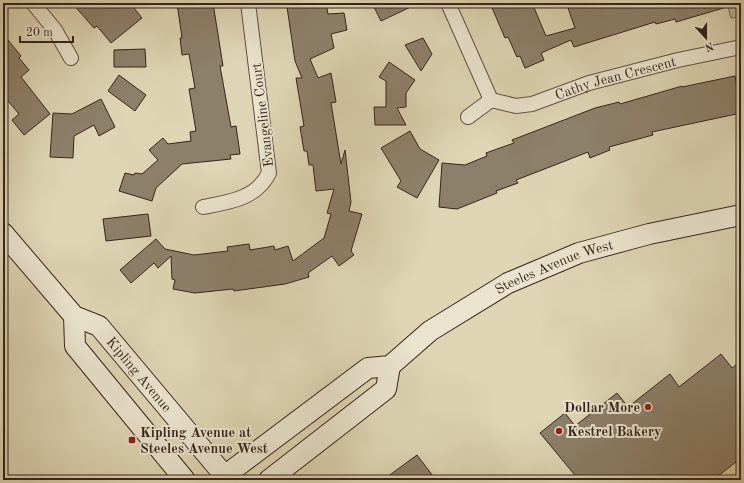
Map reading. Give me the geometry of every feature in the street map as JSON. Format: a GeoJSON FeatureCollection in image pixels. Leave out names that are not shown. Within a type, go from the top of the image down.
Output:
{"type":"FeatureCollection","features":[{"type":"Feature","properties":{"kind":"main road","name":"Steeles Avenue West"},"geometry":{"type":"LineString","coordinates":[[390,366],[430,331],[508,282],[586,251],[649,234],[741,215]]}},
{"type":"Feature","properties":{"kind":"main road","name":"Kipling Avenue"},"geometry":{"type":"LineString","coordinates":[[3,233],[74,316],[99,326],[223,478]]}},
{"type":"Feature","properties":{"kind":"main road"},"geometry":{"type":"LineString","coordinates":[[74,316],[75,346],[185,480]]}},
{"type":"Feature","properties":{"kind":"main road"},"geometry":{"type":"LineString","coordinates":[[223,478],[368,368],[390,366],[386,389],[269,480]]}},
{"type":"Feature","properties":{"kind":"street"},"geometry":{"type":"LineString","coordinates":[[33,3],[55,30],[71,58]]}},
{"type":"Feature","properties":{"kind":"street","name":"Evangeline Court"},"geometry":{"type":"LineString","coordinates":[[203,207],[228,202],[252,193],[264,183],[268,173],[248,3]]}},
{"type":"Feature","properties":{"kind":"street"},"geometry":{"type":"LineString","coordinates":[[448,3],[491,100],[468,117]]}},
{"type":"Feature","properties":{"kind":"street","name":"Cathy Jean Crescent"},"geometry":{"type":"LineString","coordinates":[[491,100],[516,106],[532,104],[596,81],[678,60],[741,47]]}},
{"type":"Feature","properties":{"kind":"shaded area"},"geometry":{"type":"Polygon","coordinates":[[[727,3],[741,3],[741,17],[731,18],[727,3]]]}},
{"type":"Feature","properties":{"kind":"building"},"geometry":{"type":"Polygon","coordinates":[[[72,3],[130,3],[142,18],[111,43],[97,26],[94,28],[72,3]]]}},
{"type":"Feature","properties":{"kind":"building"},"geometry":{"type":"Polygon","coordinates":[[[177,3],[213,3],[223,66],[220,66],[231,127],[236,126],[240,154],[230,155],[231,159],[182,164],[156,188],[152,201],[119,191],[125,173],[134,175],[135,173],[142,174],[158,160],[149,150],[163,138],[168,144],[191,141],[190,132],[196,131],[189,89],[195,88],[189,54],[182,55],[180,38],[182,38],[177,3]]]}},
{"type":"Feature","properties":{"kind":"building"},"geometry":{"type":"Polygon","coordinates":[[[294,3],[326,3],[328,14],[344,13],[347,30],[331,34],[334,48],[310,59],[318,78],[331,73],[336,102],[331,103],[341,164],[345,150],[351,202],[349,211],[362,214],[351,251],[354,255],[339,266],[332,256],[308,273],[309,277],[285,284],[234,291],[233,289],[195,293],[173,289],[175,280],[172,279],[171,256],[158,268],[154,263],[131,283],[120,270],[156,239],[165,249],[194,255],[228,251],[227,247],[249,244],[250,250],[274,246],[275,250],[288,246],[293,261],[324,238],[331,214],[327,213],[334,189],[316,191],[313,165],[309,165],[307,151],[304,151],[300,127],[304,126],[296,78],[302,78],[295,61],[287,7],[294,6],[294,3]]]}},
{"type":"Feature","properties":{"kind":"building"},"geometry":{"type":"Polygon","coordinates":[[[372,3],[419,3],[381,21],[372,3]]]}},
{"type":"Feature","properties":{"kind":"building"},"geometry":{"type":"Polygon","coordinates":[[[490,3],[532,3],[546,36],[575,28],[568,8],[584,3],[727,3],[727,7],[676,22],[675,19],[656,24],[655,22],[574,47],[571,40],[541,53],[544,60],[525,68],[520,56],[517,57],[508,37],[505,38],[490,3]]]}},
{"type":"Feature","properties":{"kind":"building"},"geometry":{"type":"Polygon","coordinates":[[[3,34],[21,56],[19,58],[29,70],[21,77],[50,114],[24,135],[12,120],[19,114],[3,95],[3,34]]]}},
{"type":"Feature","properties":{"kind":"building"},"geometry":{"type":"Polygon","coordinates":[[[423,38],[432,54],[421,71],[405,45],[423,38]]]}},
{"type":"Feature","properties":{"kind":"building"},"geometry":{"type":"Polygon","coordinates":[[[145,49],[146,67],[114,67],[114,50],[145,49]]]}},
{"type":"Feature","properties":{"kind":"building"},"geometry":{"type":"Polygon","coordinates":[[[389,62],[415,80],[406,93],[406,107],[397,108],[406,125],[375,125],[374,107],[386,107],[386,81],[379,77],[389,62]]]}},
{"type":"Feature","properties":{"kind":"building"},"geometry":{"type":"Polygon","coordinates":[[[119,75],[146,95],[135,111],[108,91],[119,75]]]}},
{"type":"Feature","properties":{"kind":"building"},"geometry":{"type":"Polygon","coordinates":[[[735,76],[741,113],[652,132],[653,135],[609,147],[610,150],[590,158],[588,152],[516,180],[518,183],[496,191],[497,193],[457,209],[439,207],[442,163],[465,165],[487,156],[486,153],[514,143],[512,140],[595,108],[619,102],[620,104],[682,86],[735,76]]]}},
{"type":"Feature","properties":{"kind":"building"},"geometry":{"type":"Polygon","coordinates":[[[101,99],[115,127],[99,136],[94,125],[74,136],[73,158],[50,157],[53,113],[72,114],[101,99]]]}},
{"type":"Feature","properties":{"kind":"building"},"geometry":{"type":"Polygon","coordinates":[[[410,131],[420,149],[439,160],[417,198],[397,187],[401,181],[381,148],[410,131]]]}},
{"type":"Feature","properties":{"kind":"building"},"geometry":{"type":"Polygon","coordinates":[[[148,214],[151,236],[106,241],[103,219],[148,214]]]}},
{"type":"Feature","properties":{"kind":"building"},"geometry":{"type":"Polygon","coordinates":[[[721,354],[732,368],[741,361],[741,458],[713,480],[579,480],[540,433],[565,413],[575,426],[617,393],[628,407],[670,374],[679,387],[721,354]]]}},
{"type":"Feature","properties":{"kind":"building"},"geometry":{"type":"Polygon","coordinates":[[[417,455],[436,480],[383,480],[417,455]]]}},
{"type":"Feature","properties":{"kind":"place","name":"Dollar More"},"geometry":{"type":"Point","coordinates":[648,407]}},
{"type":"Feature","properties":{"kind":"place","name":"Kestrel Bakery"},"geometry":{"type":"Point","coordinates":[559,431]}},
{"type":"Feature","properties":{"kind":"place","name":"Kipling Avenue at Steeles Avenue West"},"geometry":{"type":"Point","coordinates":[132,440]}}]}
